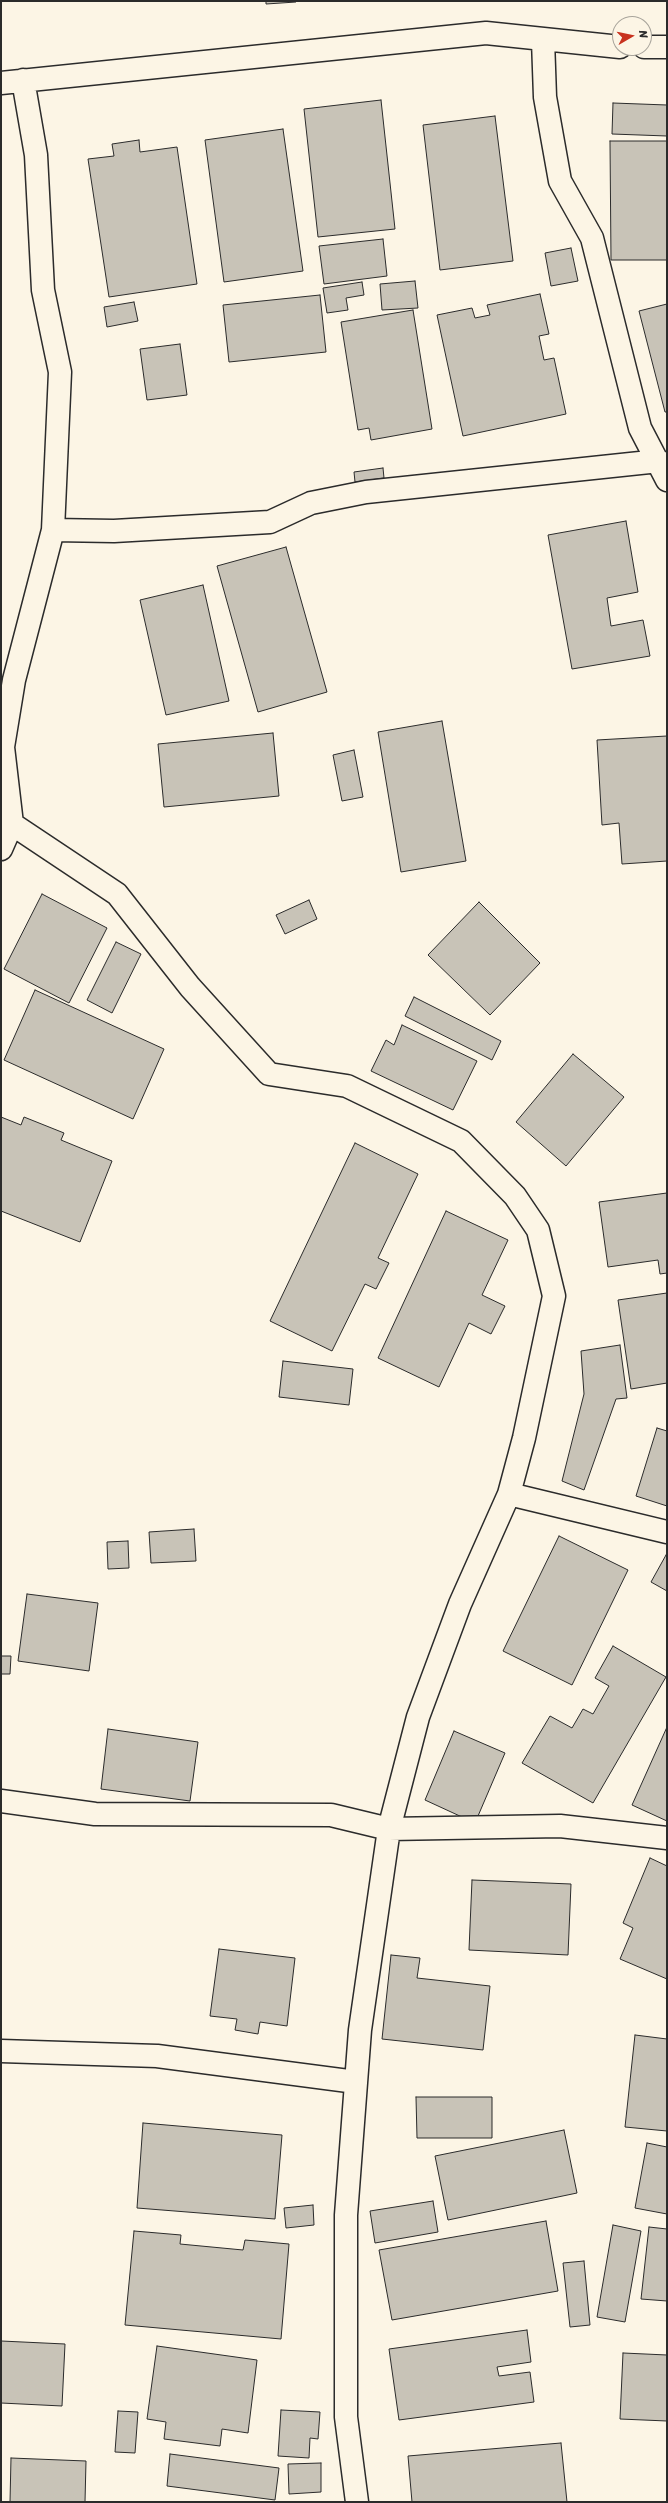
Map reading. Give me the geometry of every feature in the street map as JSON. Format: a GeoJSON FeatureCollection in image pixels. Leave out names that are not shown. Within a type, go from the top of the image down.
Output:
{"type":"FeatureCollection","features":[{"type":"Feature","properties":{"kind":"street"},"geometry":{"type":"LineString","coordinates":[[1,83],[486,33],[612,47]]}},
{"type":"Feature","properties":{"kind":"street"},"geometry":{"type":"LineString","coordinates":[[53,530],[114,532],[270,522],[311,503],[366,492],[663,470],[640,428],[592,238],[560,181],[545,97],[543,40]]}},
{"type":"Feature","properties":{"kind":"street"},"geometry":{"type":"LineString","coordinates":[[652,47],[667,47]]}},
{"type":"Feature","properties":{"kind":"street"},"geometry":{"type":"LineString","coordinates":[[1,849],[6,815],[3,747],[14,680],[53,530],[60,372],[43,290],[36,155],[23,80]]}},
{"type":"Feature","properties":{"kind":"street"},"geometry":{"type":"LineString","coordinates":[[6,815],[116,894],[190,987],[269,1074],[347,1086],[461,1141],[515,1196],[538,1230],[554,1296],[524,1438],[508,1494],[460,1604],[418,1717],[389,1829],[360,2030],[346,2230],[346,2417],[357,2502]]}},
{"type":"Feature","properties":{"kind":"street"},"geometry":{"type":"LineString","coordinates":[[508,1494],[667,1532]]}},
{"type":"Feature","properties":{"kind":"street"},"geometry":{"type":"LineString","coordinates":[[1,1801],[95,1814],[331,1815],[389,1829],[560,1826],[667,1838]]}},
{"type":"Feature","properties":{"kind":"street"},"geometry":{"type":"LineString","coordinates":[[1,2051],[157,2056],[356,2082]]}},
{"type":"Feature","properties":{"kind":"building"},"geometry":{"type":"Polygon","coordinates":[[[266,1],[295,1],[296,2],[266,4],[266,1]]]}},
{"type":"Feature","properties":{"kind":"building"},"geometry":{"type":"Polygon","coordinates":[[[381,100],[395,229],[318,237],[304,109],[381,100]]]}},
{"type":"Feature","properties":{"kind":"building"},"geometry":{"type":"Polygon","coordinates":[[[613,103],[667,105],[667,136],[612,134],[613,103]]]}},
{"type":"Feature","properties":{"kind":"building"},"geometry":{"type":"Polygon","coordinates":[[[495,116],[513,261],[440,270],[423,125],[495,116]]]}},
{"type":"Feature","properties":{"kind":"building"},"geometry":{"type":"Polygon","coordinates":[[[283,129],[303,271],[224,282],[205,140],[283,129]]]}},
{"type":"Feature","properties":{"kind":"building"},"geometry":{"type":"Polygon","coordinates":[[[139,140],[140,152],[177,147],[197,284],[109,297],[88,159],[114,156],[112,144],[139,140]]]}},
{"type":"Feature","properties":{"kind":"building"},"geometry":{"type":"Polygon","coordinates":[[[610,141],[667,141],[667,260],[611,260],[610,141]]]}},
{"type":"Feature","properties":{"kind":"building"},"geometry":{"type":"Polygon","coordinates":[[[383,239],[387,276],[324,284],[319,246],[383,239]]]}},
{"type":"Feature","properties":{"kind":"building"},"geometry":{"type":"Polygon","coordinates":[[[571,248],[578,281],[551,286],[545,253],[571,248]]]}},
{"type":"Feature","properties":{"kind":"building"},"geometry":{"type":"Polygon","coordinates":[[[415,281],[418,308],[382,310],[380,284],[415,281]]]}},
{"type":"Feature","properties":{"kind":"building"},"geometry":{"type":"Polygon","coordinates":[[[362,282],[364,295],[346,298],[348,310],[327,313],[323,288],[362,282]]]}},
{"type":"Feature","properties":{"kind":"building"},"geometry":{"type":"Polygon","coordinates":[[[540,294],[549,334],[539,336],[544,360],[554,358],[566,414],[463,436],[437,315],[472,308],[475,318],[490,315],[487,305],[540,294]]]}},
{"type":"Feature","properties":{"kind":"building"},"geometry":{"type":"Polygon","coordinates":[[[320,295],[326,352],[229,362],[223,305],[320,295]]]}},
{"type":"Feature","properties":{"kind":"building"},"geometry":{"type":"Polygon","coordinates":[[[134,302],[138,321],[107,327],[104,307],[134,302]]]}},
{"type":"Feature","properties":{"kind":"building"},"geometry":{"type":"Polygon","coordinates":[[[667,304],[667,412],[665,412],[639,311],[667,304]]]}},
{"type":"Feature","properties":{"kind":"building"},"geometry":{"type":"Polygon","coordinates":[[[413,310],[432,429],[371,440],[369,428],[358,430],[341,322],[413,310]]]}},
{"type":"Feature","properties":{"kind":"building"},"geometry":{"type":"Polygon","coordinates":[[[180,344],[187,395],[147,400],[140,349],[180,344]]]}},
{"type":"Feature","properties":{"kind":"building"},"geometry":{"type":"Polygon","coordinates":[[[383,468],[384,478],[355,482],[354,472],[383,468]]]}},
{"type":"Feature","properties":{"kind":"building"},"geometry":{"type":"Polygon","coordinates":[[[626,521],[638,592],[607,598],[611,626],[643,620],[650,656],[572,669],[548,535],[626,521]]]}},
{"type":"Feature","properties":{"kind":"building"},"geometry":{"type":"Polygon","coordinates":[[[286,547],[327,692],[258,712],[217,566],[286,547]]]}},
{"type":"Feature","properties":{"kind":"building"},"geometry":{"type":"Polygon","coordinates":[[[203,585],[229,701],[166,715],[140,600],[203,585]]]}},
{"type":"Feature","properties":{"kind":"building"},"geometry":{"type":"Polygon","coordinates":[[[442,721],[466,861],[401,872],[378,732],[442,721]]]}},
{"type":"Feature","properties":{"kind":"building"},"geometry":{"type":"Polygon","coordinates":[[[273,733],[279,796],[164,807],[158,744],[273,733]]]}},
{"type":"Feature","properties":{"kind":"building"},"geometry":{"type":"Polygon","coordinates":[[[667,736],[667,861],[622,864],[619,823],[602,825],[597,740],[667,736]]]}},
{"type":"Feature","properties":{"kind":"building"},"geometry":{"type":"Polygon","coordinates":[[[354,750],[363,797],[342,801],[333,755],[354,750]]]}},
{"type":"Feature","properties":{"kind":"building"},"geometry":{"type":"Polygon","coordinates":[[[42,894],[107,928],[69,1003],[4,969],[42,894]]]}},
{"type":"Feature","properties":{"kind":"building"},"geometry":{"type":"Polygon","coordinates":[[[309,900],[317,919],[285,934],[276,915],[309,900]]]}},
{"type":"Feature","properties":{"kind":"building"},"geometry":{"type":"Polygon","coordinates":[[[479,902],[540,963],[490,1015],[428,955],[479,902]]]}},
{"type":"Feature","properties":{"kind":"building"},"geometry":{"type":"Polygon","coordinates":[[[116,942],[141,954],[112,1013],[87,1000],[116,942]]]}},
{"type":"Feature","properties":{"kind":"building"},"geometry":{"type":"Polygon","coordinates":[[[35,990],[164,1049],[133,1119],[4,1060],[35,990]]]}},
{"type":"Feature","properties":{"kind":"building"},"geometry":{"type":"Polygon","coordinates":[[[414,997],[501,1041],[492,1060],[405,1016],[414,997]]]}},
{"type":"Feature","properties":{"kind":"building"},"geometry":{"type":"Polygon","coordinates":[[[402,1025],[477,1061],[453,1110],[371,1071],[386,1040],[394,1045],[402,1025]]]}},
{"type":"Feature","properties":{"kind":"building"},"geometry":{"type":"Polygon","coordinates":[[[573,1054],[624,1097],[566,1166],[516,1122],[573,1054]]]}},
{"type":"Feature","properties":{"kind":"building"},"geometry":{"type":"Polygon","coordinates":[[[1,1117],[21,1125],[24,1117],[64,1133],[61,1140],[112,1161],[80,1242],[1,1211],[1,1117]]]}},
{"type":"Feature","properties":{"kind":"building"},"geometry":{"type":"Polygon","coordinates":[[[355,1143],[418,1174],[378,1258],[389,1263],[376,1289],[365,1284],[332,1351],[270,1321],[355,1143]]]}},
{"type":"Feature","properties":{"kind":"building"},"geometry":{"type":"Polygon","coordinates":[[[667,1193],[667,1273],[660,1274],[658,1260],[608,1267],[599,1202],[667,1193]]]}},
{"type":"Feature","properties":{"kind":"building"},"geometry":{"type":"Polygon","coordinates":[[[446,1211],[508,1240],[482,1295],[505,1306],[491,1334],[469,1323],[439,1387],[378,1358],[446,1211]]]}},
{"type":"Feature","properties":{"kind":"building"},"geometry":{"type":"Polygon","coordinates":[[[667,1293],[667,1383],[631,1389],[618,1300],[667,1293]]]}},
{"type":"Feature","properties":{"kind":"building"},"geometry":{"type":"Polygon","coordinates":[[[620,1345],[627,1398],[616,1399],[584,1490],[562,1481],[584,1394],[581,1351],[620,1345]]]}},
{"type":"Feature","properties":{"kind":"building"},"geometry":{"type":"Polygon","coordinates":[[[283,1361],[353,1369],[349,1405],[279,1397],[283,1361]]]}},
{"type":"Feature","properties":{"kind":"building"},"geometry":{"type":"Polygon","coordinates":[[[657,1428],[667,1431],[667,1506],[636,1496],[657,1428]]]}},
{"type":"Feature","properties":{"kind":"building"},"geometry":{"type":"Polygon","coordinates":[[[194,1529],[196,1561],[151,1563],[149,1532],[194,1529]]]}},
{"type":"Feature","properties":{"kind":"building"},"geometry":{"type":"Polygon","coordinates":[[[559,1536],[628,1570],[572,1685],[503,1651],[559,1536]]]}},
{"type":"Feature","properties":{"kind":"building"},"geometry":{"type":"Polygon","coordinates":[[[128,1541],[129,1568],[108,1569],[107,1542],[128,1541]]]}},
{"type":"Feature","properties":{"kind":"building"},"geometry":{"type":"Polygon","coordinates":[[[667,1555],[667,1591],[651,1582],[667,1555]]]}},
{"type":"Feature","properties":{"kind":"building"},"geometry":{"type":"Polygon","coordinates":[[[27,1594],[98,1603],[89,1671],[18,1661],[27,1594]]]}},
{"type":"Feature","properties":{"kind":"building"},"geometry":{"type":"Polygon","coordinates":[[[613,1646],[666,1677],[593,1803],[522,1763],[550,1716],[572,1728],[583,1709],[593,1714],[609,1686],[595,1678],[613,1646]]]}},
{"type":"Feature","properties":{"kind":"building"},"geometry":{"type":"Polygon","coordinates":[[[1,1656],[11,1656],[10,1674],[1,1674],[1,1656]]]}},
{"type":"Feature","properties":{"kind":"building"},"geometry":{"type":"Polygon","coordinates":[[[667,1727],[667,1821],[632,1805],[667,1727]]]}},
{"type":"Feature","properties":{"kind":"building"},"geometry":{"type":"Polygon","coordinates":[[[108,1729],[198,1742],[190,1801],[101,1789],[108,1729]]]}},
{"type":"Feature","properties":{"kind":"building"},"geometry":{"type":"Polygon","coordinates":[[[454,1731],[505,1753],[475,1823],[425,1800],[454,1731]]]}},
{"type":"Feature","properties":{"kind":"building"},"geometry":{"type":"Polygon","coordinates":[[[650,1858],[667,1866],[667,1979],[620,1959],[633,1928],[623,1923],[650,1858]]]}},
{"type":"Feature","properties":{"kind":"building"},"geometry":{"type":"Polygon","coordinates":[[[472,1880],[571,1884],[568,1955],[469,1950],[472,1880]]]}},
{"type":"Feature","properties":{"kind":"building"},"geometry":{"type":"Polygon","coordinates":[[[219,1949],[295,1958],[287,2026],[260,2022],[258,2034],[235,2030],[237,2019],[210,2016],[219,1949]]]}},
{"type":"Feature","properties":{"kind":"building"},"geometry":{"type":"Polygon","coordinates":[[[391,1955],[420,1958],[417,1978],[490,1986],[483,2050],[382,2039],[391,1955]]]}},
{"type":"Feature","properties":{"kind":"building"},"geometry":{"type":"Polygon","coordinates":[[[635,2035],[667,2039],[667,2131],[625,2127],[635,2035]]]}},
{"type":"Feature","properties":{"kind":"building"},"geometry":{"type":"Polygon","coordinates":[[[416,2097],[492,2097],[492,2138],[417,2138],[416,2097]]]}},
{"type":"Feature","properties":{"kind":"building"},"geometry":{"type":"Polygon","coordinates":[[[143,2123],[282,2135],[275,2219],[137,2208],[143,2123]]]}},
{"type":"Feature","properties":{"kind":"building"},"geometry":{"type":"Polygon","coordinates":[[[564,2130],[577,2193],[448,2220],[435,2156],[564,2130]]]}},
{"type":"Feature","properties":{"kind":"building"},"geometry":{"type":"Polygon","coordinates":[[[647,2143],[667,2147],[667,2214],[635,2208],[647,2143]]]}},
{"type":"Feature","properties":{"kind":"building"},"geometry":{"type":"Polygon","coordinates":[[[433,2201],[438,2232],[375,2243],[370,2211],[433,2201]]]}},
{"type":"Feature","properties":{"kind":"building"},"geometry":{"type":"Polygon","coordinates":[[[313,2205],[314,2225],[286,2228],[284,2208],[313,2205]]]}},
{"type":"Feature","properties":{"kind":"building"},"geometry":{"type":"Polygon","coordinates":[[[546,2221],[558,2291],[392,2320],[379,2250],[546,2221]]]}},
{"type":"Feature","properties":{"kind":"building"},"geometry":{"type":"Polygon","coordinates":[[[613,2225],[641,2231],[625,2322],[597,2317],[613,2225]]]}},
{"type":"Feature","properties":{"kind":"building"},"geometry":{"type":"Polygon","coordinates":[[[649,2227],[667,2229],[667,2301],[641,2299],[649,2227]]]}},
{"type":"Feature","properties":{"kind":"building"},"geometry":{"type":"Polygon","coordinates":[[[134,2231],[181,2235],[180,2244],[243,2250],[245,2240],[289,2244],[281,2339],[125,2325],[134,2231]]]}},
{"type":"Feature","properties":{"kind":"building"},"geometry":{"type":"Polygon","coordinates":[[[584,2261],[590,2325],[570,2327],[563,2263],[584,2261]]]}},
{"type":"Feature","properties":{"kind":"building"},"geometry":{"type":"Polygon","coordinates":[[[527,2330],[531,2362],[497,2367],[499,2376],[530,2372],[534,2402],[399,2420],[389,2349],[527,2330]]]}},
{"type":"Feature","properties":{"kind":"building"},"geometry":{"type":"Polygon","coordinates":[[[1,2341],[65,2344],[62,2406],[1,2403],[1,2341]]]}},
{"type":"Feature","properties":{"kind":"building"},"geometry":{"type":"Polygon","coordinates":[[[157,2346],[257,2360],[248,2433],[222,2429],[220,2446],[164,2439],[166,2422],[147,2419],[157,2346]]]}},
{"type":"Feature","properties":{"kind":"building"},"geometry":{"type":"Polygon","coordinates":[[[623,2353],[667,2355],[667,2421],[620,2419],[623,2353]]]}},
{"type":"Feature","properties":{"kind":"building"},"geometry":{"type":"Polygon","coordinates":[[[281,2410],[320,2412],[318,2439],[310,2438],[309,2458],[278,2456],[281,2410]]]}},
{"type":"Feature","properties":{"kind":"building"},"geometry":{"type":"Polygon","coordinates":[[[118,2411],[138,2412],[135,2453],[115,2452],[118,2411]]]}},
{"type":"Feature","properties":{"kind":"building"},"geometry":{"type":"Polygon","coordinates":[[[561,2443],[567,2502],[412,2502],[408,2456],[561,2443]]]}},
{"type":"Feature","properties":{"kind":"building"},"geometry":{"type":"Polygon","coordinates":[[[170,2454],[279,2468],[275,2500],[167,2486],[170,2454]]]}},
{"type":"Feature","properties":{"kind":"building"},"geometry":{"type":"Polygon","coordinates":[[[11,2458],[86,2461],[85,2502],[10,2502],[11,2458]]]}},
{"type":"Feature","properties":{"kind":"building"},"geometry":{"type":"Polygon","coordinates":[[[321,2463],[321,2492],[289,2494],[288,2464],[321,2463]]]}}]}
